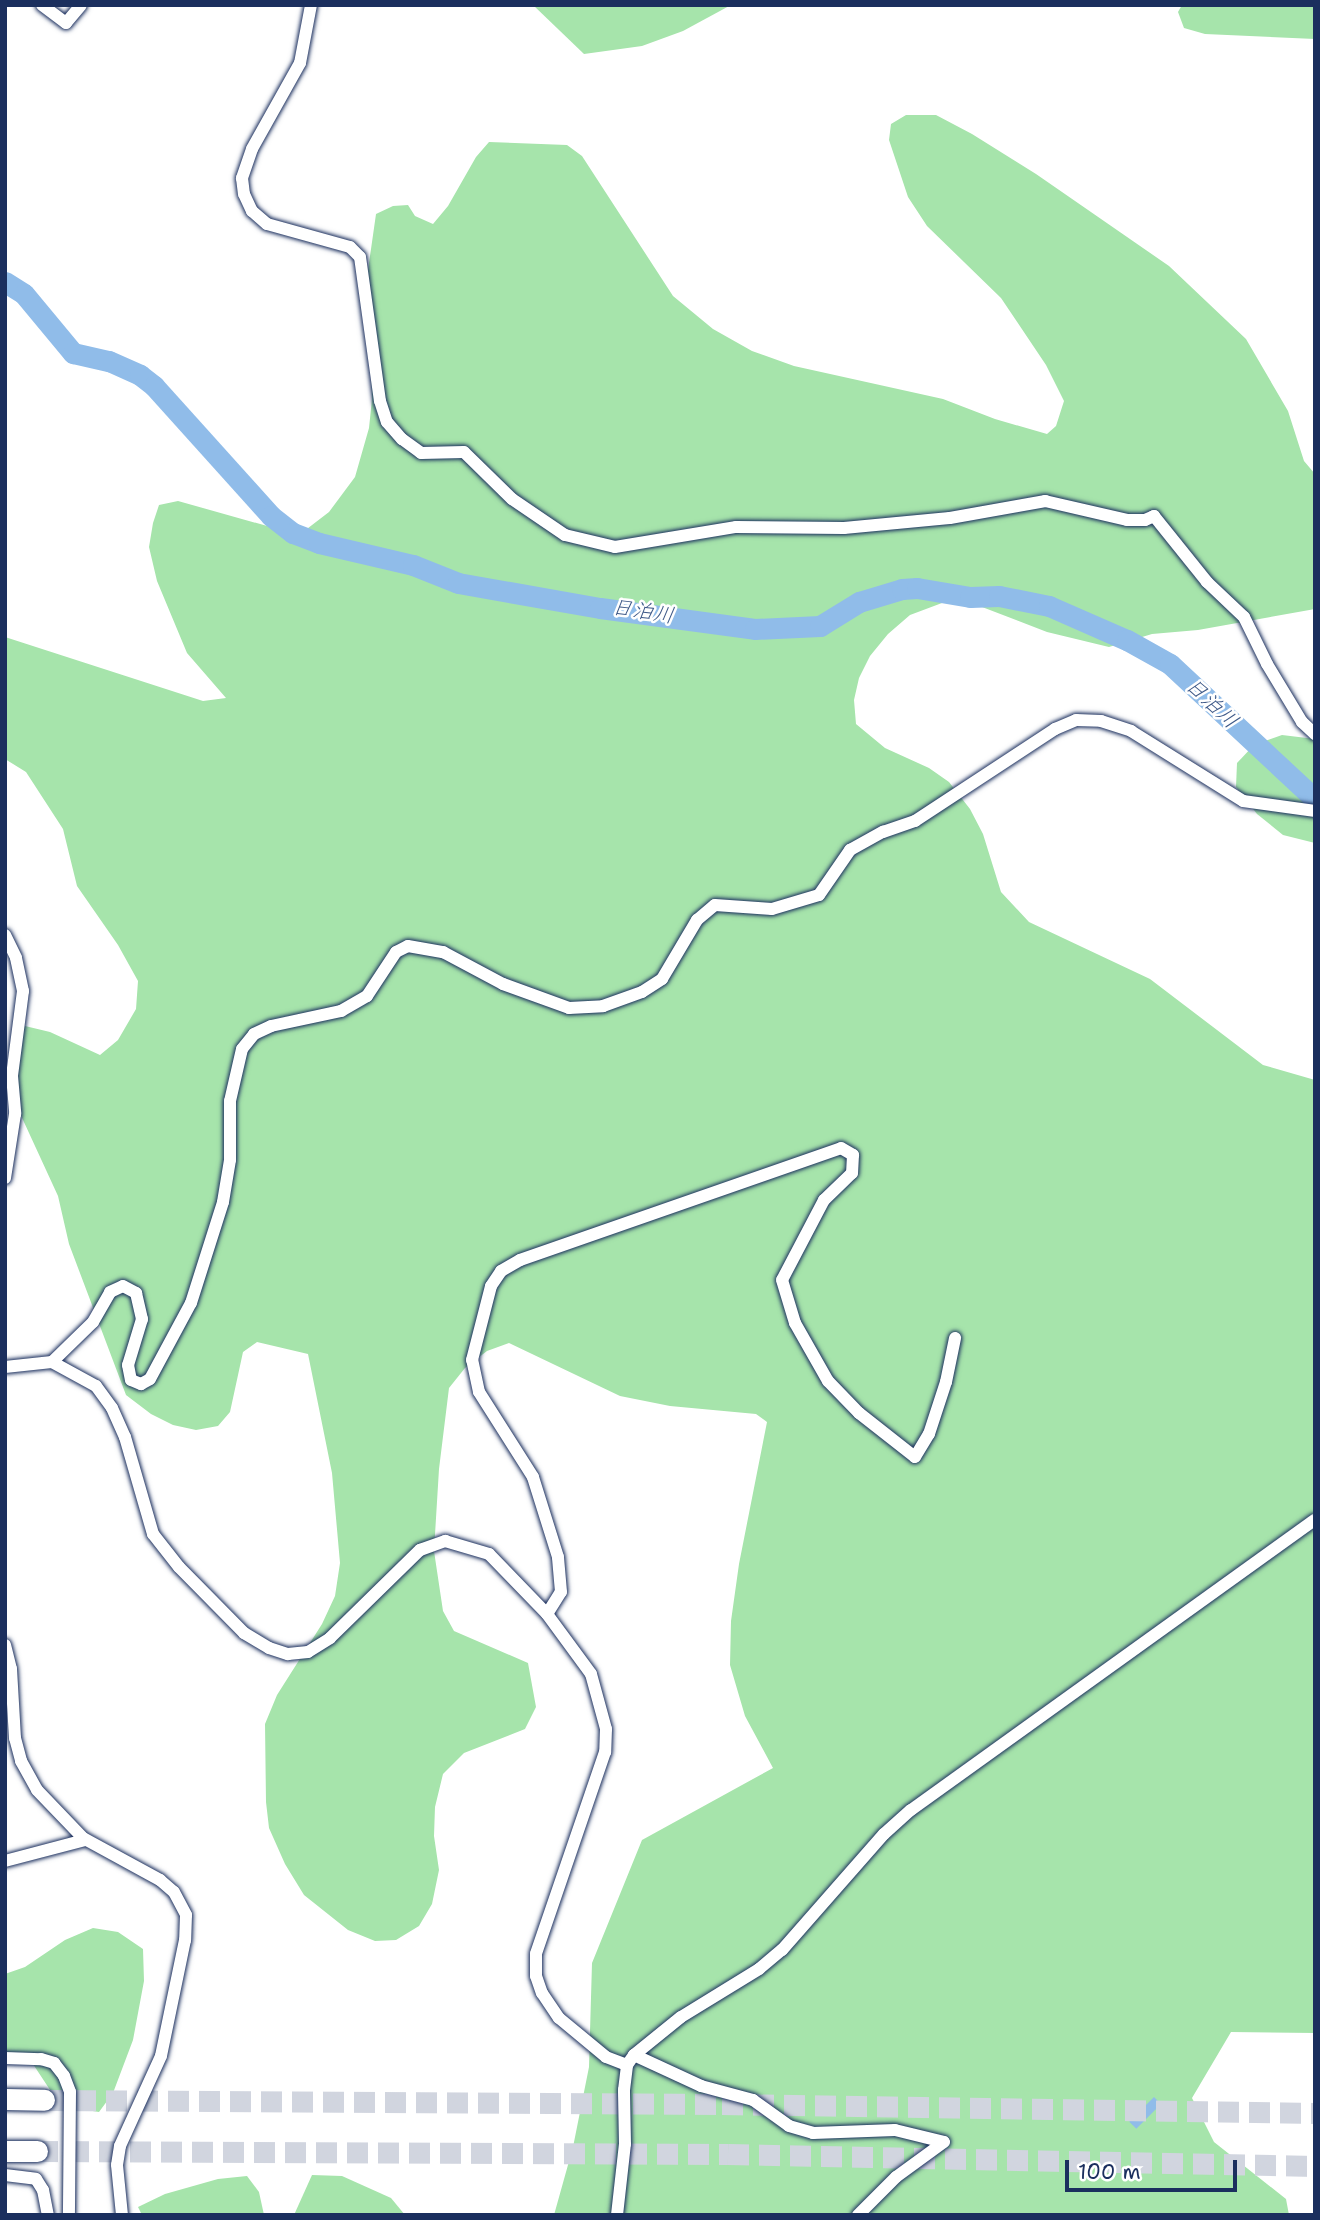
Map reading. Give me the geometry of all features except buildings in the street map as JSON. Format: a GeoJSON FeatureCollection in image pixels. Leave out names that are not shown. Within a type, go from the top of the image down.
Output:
{"type":"FeatureCollection","features":[{"type":"Feature","properties":{"kind":"highway"},"geometry":{"type":"LineString","coordinates":[[5,2099],[44,2100]]}},
{"type":"Feature","properties":{"kind":"highway"},"geometry":{"type":"LineString","coordinates":[[5,2151],[37,2151]]}},
{"type":"Feature","properties":{"kind":"street"},"geometry":{"type":"LineString","coordinates":[[42,5],[66,23],[73,18],[81,5]]}},
{"type":"Feature","properties":{"kind":"street"},"geometry":{"type":"LineString","coordinates":[[311,5],[300,63],[252,149],[242,178],[244,194],[252,211],[267,224],[350,247],[360,257],[380,401],[387,422],[402,439],[421,453],[464,452],[512,499],[565,535],[615,547],[736,527],[844,528],[950,518],[1045,501],[1127,520],[1145,520],[1154,516],[1207,582],[1244,617],[1288,699],[1302,722],[1315,734]]}},
{"type":"Feature","properties":{"kind":"street"},"geometry":{"type":"LineString","coordinates":[[51,1362],[93,1322],[110,1292],[123,1286],[136,1293],[142,1320],[128,1365],[131,1380],[141,1384],[150,1379],[191,1303],[223,1202],[230,1160],[230,1101],[242,1049],[254,1034],[271,1026],[341,1011],[367,996],[396,952],[408,946],[424,946],[443,952],[503,984],[569,1007],[603,1006],[642,992],[662,979],[697,920],[715,905],[772,909],[819,895],[850,850],[883,832],[915,821],[1055,729],[1076,720],[1101,721],[1131,731],[1243,801],[1315,811]]}},
{"type":"Feature","properties":{"kind":"street"},"geometry":{"type":"LineString","coordinates":[[5,935],[16,958],[23,991],[12,1076],[15,1114],[5,1178]]}},
{"type":"Feature","properties":{"kind":"street"},"geometry":{"type":"LineString","coordinates":[[547,1614],[561,1592],[558,1557],[533,1477],[479,1392],[472,1360],[491,1286],[501,1272],[520,1260],[841,1148],[853,1155],[852,1174],[824,1200],[782,1280],[786,1301],[795,1324],[828,1381],[859,1413],[915,1457],[929,1434],[955,1338]]}},
{"type":"Feature","properties":{"kind":"street"},"geometry":{"type":"LineString","coordinates":[[5,1367],[51,1362],[96,1386],[112,1408],[125,1437],[153,1534],[179,1567],[244,1633],[269,1648],[288,1654],[308,1652],[330,1638],[420,1550],[445,1541],[489,1554],[547,1614],[591,1674],[606,1729],[605,1752],[536,1954],[536,1976],[542,1993],[559,2018],[606,2057],[630,2060],[701,2086],[753,2100],[789,2126],[813,2133],[895,2130],[944,2142],[896,2178],[858,2215]]}},
{"type":"Feature","properties":{"kind":"street"},"geometry":{"type":"LineString","coordinates":[[617,2215],[630,2060],[681,2017],[759,1969],[782,1950],[884,1834],[911,1810],[1315,1520]]}},
{"type":"Feature","properties":{"kind":"street"},"geometry":{"type":"LineString","coordinates":[[5,1645],[11,1668],[15,1738],[21,1761],[37,1790],[85,1840],[160,1880],[174,1892],[186,1915],[185,1940],[161,2056],[120,2146],[117,2165],[122,2215]]}},
{"type":"Feature","properties":{"kind":"street"},"geometry":{"type":"LineString","coordinates":[[5,1861],[85,1840]]}},
{"type":"Feature","properties":{"kind":"street"},"geometry":{"type":"LineString","coordinates":[[5,2058],[41,2059],[54,2063],[64,2076],[70,2092],[69,2215]]}},
{"type":"Feature","properties":{"kind":"street"},"geometry":{"type":"LineString","coordinates":[[5,2175],[36,2179],[43,2190],[48,2215]]}},
{"type":"Feature","properties":{"kind":"green space"},"geometry":{"type":"Polygon","coordinates":[[[533,5],[731,5],[683,31],[642,46],[584,54],[533,5]]]}},
{"type":"Feature","properties":{"kind":"green space"},"geometry":{"type":"Polygon","coordinates":[[[1182,5],[1315,5],[1315,39],[1205,34],[1184,28],[1178,12],[1182,5]]]}},
{"type":"Feature","properties":{"kind":"green space"},"geometry":{"type":"Polygon","coordinates":[[[906,115],[936,115],[972,134],[1036,174],[1169,266],[1246,339],[1288,411],[1304,461],[1315,474],[1315,609],[1198,630],[1152,634],[1109,647],[1047,632],[969,602],[942,603],[910,615],[888,634],[870,656],[859,678],[854,700],[856,724],[885,748],[929,768],[949,782],[970,809],[983,834],[1001,892],[1029,922],[1150,979],[1263,1065],[1315,1080],[1315,2033],[1231,2032],[1192,2098],[1214,2142],[1286,2199],[1289,2215],[554,2215],[573,2147],[589,2067],[592,1963],[642,1840],[773,1768],[745,1716],[730,1665],[731,1621],[739,1564],[767,1422],[756,1414],[670,1406],[620,1396],[509,1343],[487,1351],[465,1368],[449,1388],[439,1469],[434,1551],[443,1611],[454,1631],[528,1663],[536,1707],[525,1729],[464,1753],[443,1774],[435,1807],[434,1836],[439,1870],[432,1904],[419,1926],[396,1940],[375,1941],[348,1930],[304,1895],[285,1864],[269,1828],[266,1802],[265,1724],[277,1695],[322,1624],[335,1596],[340,1563],[332,1473],[308,1354],[257,1342],[243,1352],[230,1412],[218,1426],[196,1430],[173,1425],[151,1414],[126,1395],[69,1244],[58,1196],[12,1096],[13,1036],[25,1026],[50,1032],[100,1055],[118,1040],[136,1009],[138,981],[118,945],[77,886],[63,829],[26,772],[5,759],[5,637],[203,701],[226,698],[187,653],[157,581],[149,547],[153,523],[159,505],[178,501],[299,535],[329,512],[355,477],[369,428],[372,399],[368,270],[376,214],[393,206],[408,205],[415,216],[433,224],[448,206],[476,157],[489,142],[567,145],[582,156],[673,296],[713,329],[752,351],[794,366],[943,399],[995,419],[1047,434],[1056,426],[1064,401],[1046,365],[1001,298],[927,226],[908,197],[889,140],[891,124],[906,115]]]}},
{"type":"Feature","properties":{"kind":"green space"},"geometry":{"type":"Polygon","coordinates":[[[1282,735],[1315,739],[1315,843],[1283,835],[1257,814],[1236,787],[1237,763],[1254,745],[1282,735]]]}},
{"type":"Feature","properties":{"kind":"green space"},"geometry":{"type":"Polygon","coordinates":[[[93,1928],[118,1932],[143,1949],[144,1981],[133,2040],[113,2093],[99,2112],[79,2109],[54,2096],[31,2061],[5,2064],[5,1974],[25,1967],[65,1940],[93,1928]]]}},
{"type":"Feature","properties":{"kind":"green space"},"geometry":{"type":"Polygon","coordinates":[[[312,2175],[342,2176],[391,2198],[405,2215],[294,2215],[312,2175]]]}},
{"type":"Feature","properties":{"kind":"green space"},"geometry":{"type":"Polygon","coordinates":[[[247,2176],[259,2192],[264,2215],[142,2215],[138,2207],[165,2194],[218,2179],[247,2176]]]}},
{"type":"Feature","properties":{"kind":"water"},"geometry":{"type":"Polygon","coordinates":[[[1154,2097],[1161,2104],[1136,2129],[1129,2122],[1154,2097]]]}},
{"type":"Feature","properties":{"kind":"waterway","name":"日泊川"},"geometry":{"type":"LineString","coordinates":[[5,282],[24,294],[73,353],[109,361],[140,375],[154,386],[271,516],[293,533],[319,543],[413,565],[458,583],[600,608],[755,629],[820,626],[859,602],[902,589],[917,588],[970,597],[999,596],[1049,606],[1127,640],[1170,664],[1315,799]]}},
{"type":"Feature","properties":{"kind":"tunnel"},"geometry":{"type":"LineString","coordinates":[[44,2100],[722,2104],[1315,2113]]}},
{"type":"Feature","properties":{"kind":"tunnel"},"geometry":{"type":"LineString","coordinates":[[37,2151],[728,2154],[1315,2166]]}}]}
